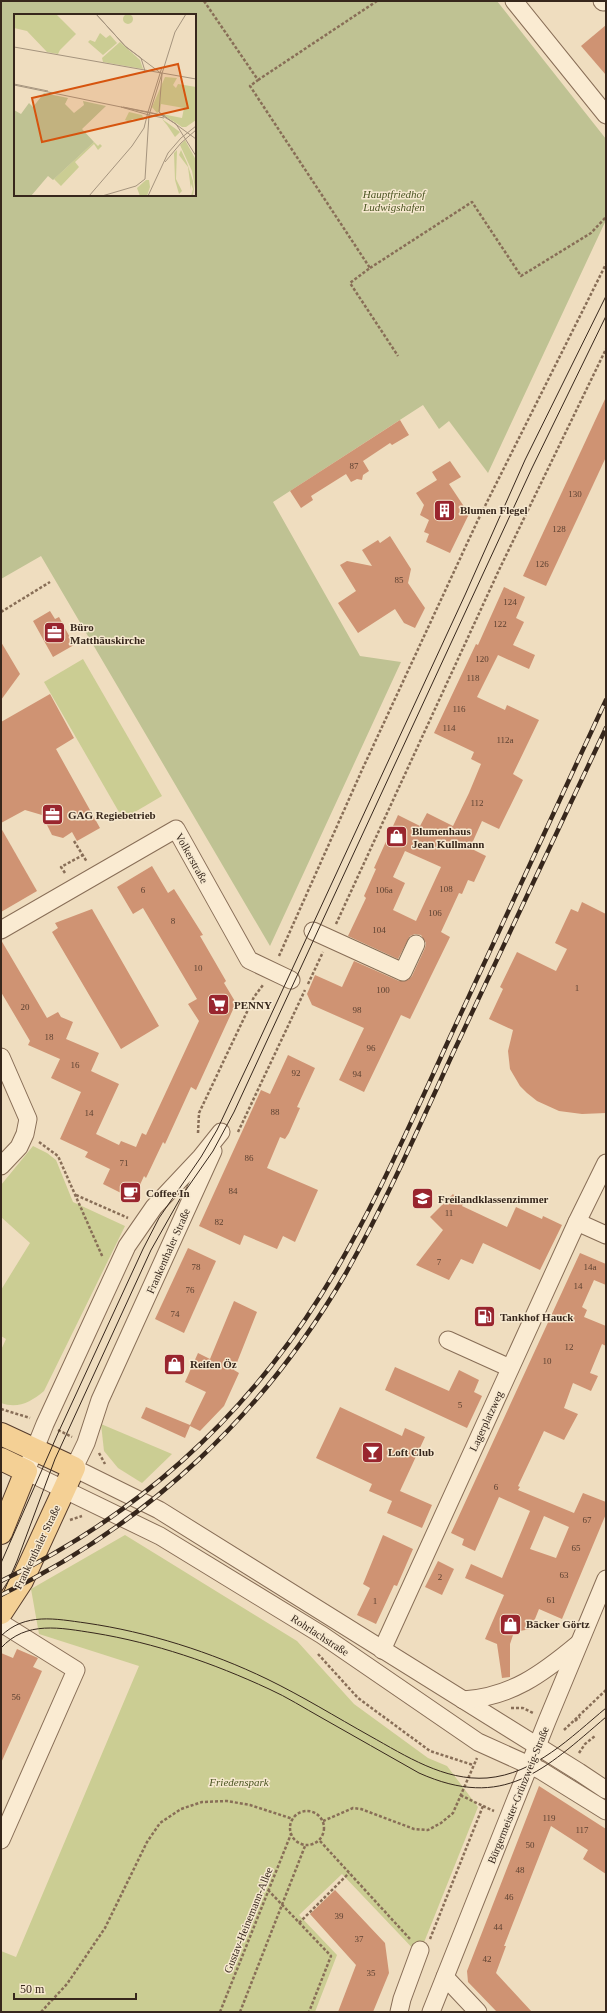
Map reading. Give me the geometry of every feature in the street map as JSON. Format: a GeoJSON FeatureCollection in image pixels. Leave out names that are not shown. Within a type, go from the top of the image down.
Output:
{"type":"FeatureCollection","features":[{"type":"Feature","properties":{"kind":"main road"},"geometry":{"type":"LineString","coordinates":[[1,1434],[74,1468]]}},
{"type":"Feature","properties":{"kind":"main road"},"geometry":{"type":"LineString","coordinates":[[1,1459],[26,1471]]}},
{"type":"Feature","properties":{"kind":"main road","name":"Frankenthaler Straße"},"geometry":{"type":"LineString","coordinates":[[1,1613],[22,1582],[74,1468]]}},
{"type":"Feature","properties":{"kind":"main road","name":"Frankenthaler Straße"},"geometry":{"type":"LineString","coordinates":[[1,1533],[26,1471]]}},
{"type":"Feature","properties":{"kind":"street"},"geometry":{"type":"LineString","coordinates":[[514,1],[606,115]]}},
{"type":"Feature","properties":{"kind":"street","name":"Volkerstraße"},"geometry":{"type":"LineString","coordinates":[[1,930],[176,829],[249,960],[291,980]]}},
{"type":"Feature","properties":{"kind":"street"},"geometry":{"type":"LineString","coordinates":[[313,931],[403,972],[416,944]]}},
{"type":"Feature","properties":{"kind":"street"},"geometry":{"type":"LineString","coordinates":[[1,1057],[28,1119],[25,1134],[18,1147],[1,1166]]}},
{"type":"Feature","properties":{"kind":"street","name":"Frankenthaler Straße"},"geometry":{"type":"LineString","coordinates":[[26,1471],[45,1424],[127,1246],[154,1207],[201,1157],[221,1132],[100,1400],[86,1443],[74,1468]]}},
{"type":"Feature","properties":{"kind":"street","name":"Lagerplatzweg"},"geometry":{"type":"LineString","coordinates":[[382,1650],[577,1222],[606,1163]]}},
{"type":"Feature","properties":{"kind":"street"},"geometry":{"type":"LineString","coordinates":[[577,1222],[606,1235]]}},
{"type":"Feature","properties":{"kind":"street"},"geometry":{"type":"LineString","coordinates":[[448,1340],[510,1368]]}},
{"type":"Feature","properties":{"kind":"street","name":"Rohrlachstraße"},"geometry":{"type":"LineString","coordinates":[[74,1468],[159,1510],[606,1790]]}},
{"type":"Feature","properties":{"kind":"street","name":"Rohrlachstraße"},"geometry":{"type":"LineString","coordinates":[[26,1471],[137,1523],[160,1536],[322,1635],[478,1742],[530,1765],[606,1811]]}},
{"type":"Feature","properties":{"kind":"street","name":"Bürgermeister-Grünzweig-Straße"},"geometry":{"type":"LineString","coordinates":[[431,2012],[547,1720],[606,1579]]}},
{"type":"Feature","properties":{"kind":"street"},"geometry":{"type":"LineString","coordinates":[[1,1622],[76,1670],[1,1840]]}},
{"type":"Feature","properties":{"kind":"street"},"geometry":{"type":"LineString","coordinates":[[463,1700],[486,1698],[507,1692],[544,1671],[580,1642]]}},
{"type":"Feature","properties":{"kind":"street"},"geometry":{"type":"LineString","coordinates":[[399,2012],[402,1999],[420,1950]]}},
{"type":"Feature","properties":{"kind":"street"},"geometry":{"type":"LineString","coordinates":[[445,1977],[478,2012]]}},
{"type":"Feature","properties":{"kind":"path"},"geometry":{"type":"LineString","coordinates":[[204,1],[258,80]]}},
{"type":"Feature","properties":{"kind":"path"},"geometry":{"type":"LineString","coordinates":[[370,268],[250,86],[377,1]]}},
{"type":"Feature","properties":{"kind":"path"},"geometry":{"type":"LineString","coordinates":[[398,356],[350,283],[370,268],[472,202],[521,276],[591,233],[606,217]]}},
{"type":"Feature","properties":{"kind":"path"},"geometry":{"type":"LineString","coordinates":[[195,1137],[199,1131],[199,1113],[254,997],[272,971],[362,770],[477,522],[606,264]]}},
{"type":"Feature","properties":{"kind":"path"},"geometry":{"type":"LineString","coordinates":[[237,1133],[330,938],[499,570],[606,349]]}},
{"type":"Feature","properties":{"kind":"path"},"geometry":{"type":"LineString","coordinates":[[1,612],[50,582]]}},
{"type":"Feature","properties":{"kind":"path"},"geometry":{"type":"LineString","coordinates":[[74,841],[86,860],[81,864]]}},
{"type":"Feature","properties":{"kind":"path"},"geometry":{"type":"LineString","coordinates":[[70,870],[64,873],[61,867],[83,855]]}},
{"type":"Feature","properties":{"kind":"path"},"geometry":{"type":"LineString","coordinates":[[25,1134],[49,1148],[58,1156],[104,1261]]}},
{"type":"Feature","properties":{"kind":"path"},"geometry":{"type":"LineString","coordinates":[[75,1194],[132,1220]]}},
{"type":"Feature","properties":{"kind":"path"},"geometry":{"type":"LineString","coordinates":[[1,1409],[29,1417],[86,1443]]}},
{"type":"Feature","properties":{"kind":"path"},"geometry":{"type":"LineString","coordinates":[[29,1417],[33,1412]]}},
{"type":"Feature","properties":{"kind":"path"},"geometry":{"type":"LineString","coordinates":[[317,1652],[358,1698],[430,1751],[473,1765],[453,1812],[441,1823],[428,1830],[414,1829],[361,1809],[353,1808],[323,1821]]}},
{"type":"Feature","properties":{"kind":"path"},"geometry":{"type":"LineString","coordinates":[[580,1717],[564,1730],[606,1690]]}},
{"type":"Feature","properties":{"kind":"path"},"geometry":{"type":"LineString","coordinates":[[508,1712],[512,1707],[523,1708],[547,1720]]}},
{"type":"Feature","properties":{"kind":"path"},"geometry":{"type":"LineString","coordinates":[[320,1841],[424,1954],[483,1806],[460,1795]]}},
{"type":"Feature","properties":{"kind":"path"},"geometry":{"type":"LineString","coordinates":[[41,2012],[68,1984],[105,1928],[148,1842],[160,1823],[181,1809],[202,1802],[227,1801],[250,1805],[293,1819]]}},
{"type":"Feature","properties":{"kind":"path"},"geometry":{"type":"LineString","coordinates":[[312,1811],[321,1817],[323,1821],[324,1831],[320,1841],[315,1844],[305,1846],[296,1842],[291,1834],[290,1828],[293,1819],[301,1812],[312,1811]]}},
{"type":"Feature","properties":{"kind":"path","name":"Gustav-Heinemann-Allee"},"geometry":{"type":"LineString","coordinates":[[220,2012],[291,1834]]}},
{"type":"Feature","properties":{"kind":"path"},"geometry":{"type":"LineString","coordinates":[[240,2012],[305,1846]]}},
{"type":"Feature","properties":{"kind":"path"},"geometry":{"type":"LineString","coordinates":[[299,1923],[349,1873]]}},
{"type":"Feature","properties":{"kind":"path"},"geometry":{"type":"LineString","coordinates":[[268,1890],[331,1956],[309,2012]]}},
{"type":"Feature","properties":{"kind":"green space","name":"Hauptfriedhof Ludwigshafen"},"geometry":{"type":"Polygon","coordinates":[[[1,1],[497,1],[606,139],[606,220],[488,473],[449,421],[439,429],[423,405],[273,502],[360,656],[401,662],[270,946],[41,556],[1,579],[1,1]]]}},
{"type":"Feature","properties":{"kind":"green space"},"geometry":{"type":"Polygon","coordinates":[[[83,659],[162,796],[123,819],[44,682],[83,659]]]}},
{"type":"Feature","properties":{"kind":"green space"},"geometry":{"type":"Polygon","coordinates":[[[33,1146],[47,1153],[56,1160],[73,1202],[125,1226],[44,1391],[29,1401],[19,1405],[7,1405],[1,1403],[1,1350],[6,1339],[1,1336],[1,1290],[30,1243],[1,1217],[1,1185],[33,1146]]]}},
{"type":"Feature","properties":{"kind":"green space"},"geometry":{"type":"Polygon","coordinates":[[[101,1424],[172,1454],[142,1483],[118,1468],[104,1451],[101,1424]]]}},
{"type":"Feature","properties":{"kind":"green space","name":"Friedenspark"},"geometry":{"type":"Polygon","coordinates":[[[125,1535],[297,1641],[354,1704],[428,1758],[447,1766],[478,1807],[419,1955],[342,1874],[299,1915],[337,1955],[315,2012],[1,2012],[1,1951],[16,1957],[139,1666],[39,1634],[31,1589],[125,1535]]]}},
{"type":"Feature","properties":{"kind":"building"},"geometry":{"type":"Polygon","coordinates":[[[606,25],[606,75],[581,46],[606,25]]]}},
{"type":"Feature","properties":{"kind":"building"},"geometry":{"type":"Polygon","coordinates":[[[606,397],[606,457],[546,586],[523,576],[606,397]]]}},
{"type":"Feature","properties":{"kind":"building"},"geometry":{"type":"Polygon","coordinates":[[[400,420],[409,435],[392,445],[390,443],[363,461],[369,471],[363,475],[362,480],[357,479],[351,482],[346,474],[311,496],[313,500],[301,508],[290,491],[400,420]]]}},
{"type":"Feature","properties":{"kind":"building","name":"Blumen Flegel"},"geometry":{"type":"Polygon","coordinates":[[[450,461],[461,477],[449,484],[469,514],[450,553],[426,542],[429,534],[424,532],[429,520],[420,515],[424,505],[416,493],[437,480],[432,472],[450,461]]]}},
{"type":"Feature","properties":{"kind":"building"},"geometry":{"type":"Polygon","coordinates":[[[390,536],[411,569],[408,583],[425,608],[415,628],[404,623],[395,609],[358,633],[338,603],[356,591],[340,565],[347,561],[372,566],[362,550],[378,540],[380,543],[390,536]]]}},
{"type":"Feature","properties":{"kind":"building"},"geometry":{"type":"Polygon","coordinates":[[[504,587],[525,597],[516,618],[524,622],[513,645],[535,655],[529,669],[498,655],[477,697],[505,710],[507,705],[539,720],[513,774],[523,780],[499,829],[482,821],[470,848],[486,856],[474,882],[468,880],[462,894],[459,893],[441,932],[450,937],[410,1019],[401,1015],[364,1092],[339,1080],[364,1028],[312,1005],[307,994],[315,975],[342,987],[354,961],[399,981],[408,980],[412,976],[425,948],[426,943],[421,935],[415,934],[410,936],[398,959],[348,936],[366,898],[364,896],[376,869],[374,868],[398,815],[420,826],[427,813],[453,826],[469,793],[481,764],[471,759],[474,752],[434,733],[476,644],[478,645],[504,587]],[[405,851],[393,877],[405,883],[393,910],[416,921],[441,867],[405,851]]]}},
{"type":"Feature","properties":{"kind":"building","name":"Büro Matthäuskirche"},"geometry":{"type":"Polygon","coordinates":[[[50,611],[55,619],[59,617],[74,645],[53,657],[33,621],[50,611]]]}},
{"type":"Feature","properties":{"kind":"building"},"geometry":{"type":"Polygon","coordinates":[[[1,642],[20,674],[1,700],[1,642]]]}},
{"type":"Feature","properties":{"kind":"building"},"geometry":{"type":"Polygon","coordinates":[[[50,694],[74,738],[56,749],[100,828],[77,841],[72,832],[63,838],[52,835],[42,815],[25,810],[1,823],[1,722],[50,694]]]}},
{"type":"Feature","properties":{"kind":"building"},"geometry":{"type":"Polygon","coordinates":[[[1,828],[37,891],[1,912],[1,828]]]}},
{"type":"Feature","properties":{"kind":"building"},"geometry":{"type":"Polygon","coordinates":[[[152,866],[168,893],[174,889],[203,935],[200,936],[226,981],[224,983],[236,1003],[196,1090],[191,1087],[165,1144],[163,1142],[146,1178],[144,1176],[138,1189],[130,1185],[125,1195],[103,1184],[110,1169],[85,1157],[88,1152],[60,1139],[81,1092],[51,1078],[60,1059],[28,1045],[30,1041],[1,992],[1,940],[47,1018],[58,1012],[61,1017],[73,1022],[66,1039],[99,1053],[91,1071],[119,1084],[96,1134],[119,1145],[121,1141],[136,1147],[142,1133],[146,1135],[199,1021],[188,1004],[197,999],[143,908],[133,914],[117,887],[152,866]]]}},
{"type":"Feature","properties":{"kind":"building"},"geometry":{"type":"Polygon","coordinates":[[[582,902],[606,914],[606,1113],[582,1114],[559,1111],[537,1101],[527,1093],[520,1086],[510,1069],[508,1051],[513,1030],[489,1019],[503,989],[500,987],[517,952],[556,971],[567,949],[555,943],[571,909],[578,912],[582,902]]]}},
{"type":"Feature","properties":{"kind":"building"},"geometry":{"type":"Polygon","coordinates":[[[92,909],[159,1026],[121,1049],[52,932],[58,928],[55,923],[92,909]]]}},
{"type":"Feature","properties":{"kind":"building"},"geometry":{"type":"Polygon","coordinates":[[[288,1055],[315,1068],[297,1107],[300,1108],[289,1133],[285,1139],[280,1137],[267,1168],[318,1190],[295,1242],[283,1236],[277,1249],[244,1235],[240,1245],[199,1226],[261,1090],[270,1094],[288,1055]]]}},
{"type":"Feature","properties":{"kind":"building"},"geometry":{"type":"Polygon","coordinates":[[[453,1194],[463,1204],[462,1206],[507,1227],[516,1207],[542,1219],[543,1216],[562,1225],[540,1270],[483,1243],[473,1264],[461,1259],[449,1280],[416,1265],[443,1230],[430,1217],[453,1194]]]}},
{"type":"Feature","properties":{"kind":"building"},"geometry":{"type":"Polygon","coordinates":[[[188,1248],[216,1261],[184,1333],[155,1319],[188,1248]]]}},
{"type":"Feature","properties":{"kind":"building"},"geometry":{"type":"Polygon","coordinates":[[[580,1253],[606,1264],[606,1285],[594,1280],[582,1307],[587,1310],[584,1317],[606,1326],[606,1346],[602,1344],[590,1373],[598,1376],[591,1391],[573,1383],[564,1408],[578,1414],[564,1440],[544,1431],[518,1486],[520,1487],[518,1490],[574,1513],[583,1493],[606,1502],[606,1514],[562,1619],[539,1609],[531,1629],[514,1632],[510,1644],[510,1677],[502,1678],[497,1644],[485,1639],[504,1595],[465,1578],[471,1564],[502,1578],[530,1511],[499,1497],[475,1551],[462,1545],[464,1539],[451,1533],[580,1253]],[[544,1516],[530,1549],[556,1558],[569,1527],[544,1516]]]}},
{"type":"Feature","properties":{"kind":"building"},"geometry":{"type":"Polygon","coordinates":[[[234,1301],[257,1312],[234,1370],[239,1373],[224,1406],[200,1431],[190,1426],[185,1438],[141,1418],[146,1407],[190,1425],[206,1392],[185,1382],[198,1353],[210,1359],[234,1301]]]}},
{"type":"Feature","properties":{"kind":"building"},"geometry":{"type":"Polygon","coordinates":[[[395,1367],[449,1391],[459,1370],[479,1380],[474,1392],[482,1396],[467,1428],[385,1390],[395,1367]]]}},
{"type":"Feature","properties":{"kind":"building"},"geometry":{"type":"Polygon","coordinates":[[[340,1407],[402,1436],[405,1428],[425,1437],[400,1491],[432,1505],[422,1528],[387,1513],[392,1501],[369,1491],[372,1484],[316,1458],[340,1407]]]}},
{"type":"Feature","properties":{"kind":"building"},"geometry":{"type":"Polygon","coordinates":[[[383,1535],[413,1549],[397,1586],[394,1585],[376,1624],[357,1615],[370,1588],[363,1584],[383,1535]]]}},
{"type":"Feature","properties":{"kind":"building"},"geometry":{"type":"Polygon","coordinates":[[[438,1561],[454,1569],[442,1595],[425,1587],[438,1561]]]}},
{"type":"Feature","properties":{"kind":"building"},"geometry":{"type":"Polygon","coordinates":[[[17,1649],[38,1658],[33,1667],[42,1671],[1,1763],[1,1653],[13,1658],[17,1649]]]}},
{"type":"Feature","properties":{"kind":"building"},"geometry":{"type":"Polygon","coordinates":[[[539,1786],[606,1829],[606,1874],[583,1859],[588,1850],[551,1826],[504,1946],[506,1946],[496,1973],[532,2012],[497,2012],[468,1982],[467,1971],[539,1786]]]}},
{"type":"Feature","properties":{"kind":"building"},"geometry":{"type":"Polygon","coordinates":[[[335,1890],[385,1943],[389,1973],[373,2012],[338,2012],[356,1965],[310,1914],[335,1890]]]}},
{"type":"Feature","properties":{"kind":"tram line"},"geometry":{"type":"LineString","coordinates":[[1,1563],[59,1431],[143,1249],[159,1218],[201,1157],[217,1130],[465,595],[525,460],[606,296]]}},
{"type":"Feature","properties":{"kind":"tram line"},"geometry":{"type":"LineString","coordinates":[[1,1598],[17,1561],[55,1459],[151,1250],[181,1197],[213,1151],[234,1112],[532,468],[606,316]]}},
{"type":"Feature","properties":{"kind":"tram line"},"geometry":{"type":"LineString","coordinates":[[1,1636],[10,1628],[20,1623],[31,1620],[52,1619],[75,1621],[109,1627],[179,1644],[224,1660],[267,1679],[426,1766],[456,1776],[471,1778],[487,1778],[504,1775],[537,1762],[566,1742],[606,1708]]}},
{"type":"Feature","properties":{"kind":"tram line"},"geometry":{"type":"LineString","coordinates":[[1,1648],[21,1633],[44,1628],[69,1629],[94,1633],[161,1648],[205,1662],[276,1692],[419,1773],[449,1784],[475,1788],[499,1786],[521,1779],[542,1768],[563,1753],[606,1717]]}},
{"type":"Feature","properties":{"kind":"railway"},"geometry":{"type":"LineString","coordinates":[[1,1581],[50,1556],[96,1527],[140,1496],[182,1461],[221,1424],[257,1384],[290,1341],[340,1264],[374,1200],[406,1134],[606,700]]}},
{"type":"Feature","properties":{"kind":"railway"},"geometry":{"type":"LineString","coordinates":[[1,1595],[55,1567],[105,1535],[153,1499],[198,1460],[240,1418],[278,1373],[314,1324],[346,1273],[388,1192],[606,728]]}},
{"type":"Feature","properties":{"kind":"place","name":"Blumen Flegel"},"geometry":{"type":"Point","coordinates":[444,510]}},
{"type":"Feature","properties":{"kind":"place","name":"Büro Matthäuskirche"},"geometry":{"type":"Point","coordinates":[54,633]}},
{"type":"Feature","properties":{"kind":"place","name":"GAG Regiebetrieb"},"geometry":{"type":"Point","coordinates":[52,815]}},
{"type":"Feature","properties":{"kind":"place","name":"Blumenhaus Jean Kullmann"},"geometry":{"type":"Point","coordinates":[397,837]}},
{"type":"Feature","properties":{"kind":"place","name":"PENNY"},"geometry":{"type":"Point","coordinates":[219,1005]}},
{"type":"Feature","properties":{"kind":"place","name":"Coffee In"},"geometry":{"type":"Point","coordinates":[130,1193]}},
{"type":"Feature","properties":{"kind":"place","name":"Freilandklassenzimmer"},"geometry":{"type":"Point","coordinates":[423,1199]}},
{"type":"Feature","properties":{"kind":"place","name":"Tankhof Hauck"},"geometry":{"type":"Point","coordinates":[484,1317]}},
{"type":"Feature","properties":{"kind":"place","name":"Reifen Öz"},"geometry":{"type":"Point","coordinates":[175,1364]}},
{"type":"Feature","properties":{"kind":"place","name":"Loft Club"},"geometry":{"type":"Point","coordinates":[372,1452]}},
{"type":"Feature","properties":{"kind":"place","name":"Bäcker Görtz"},"geometry":{"type":"Point","coordinates":[510,1624]}}]}
